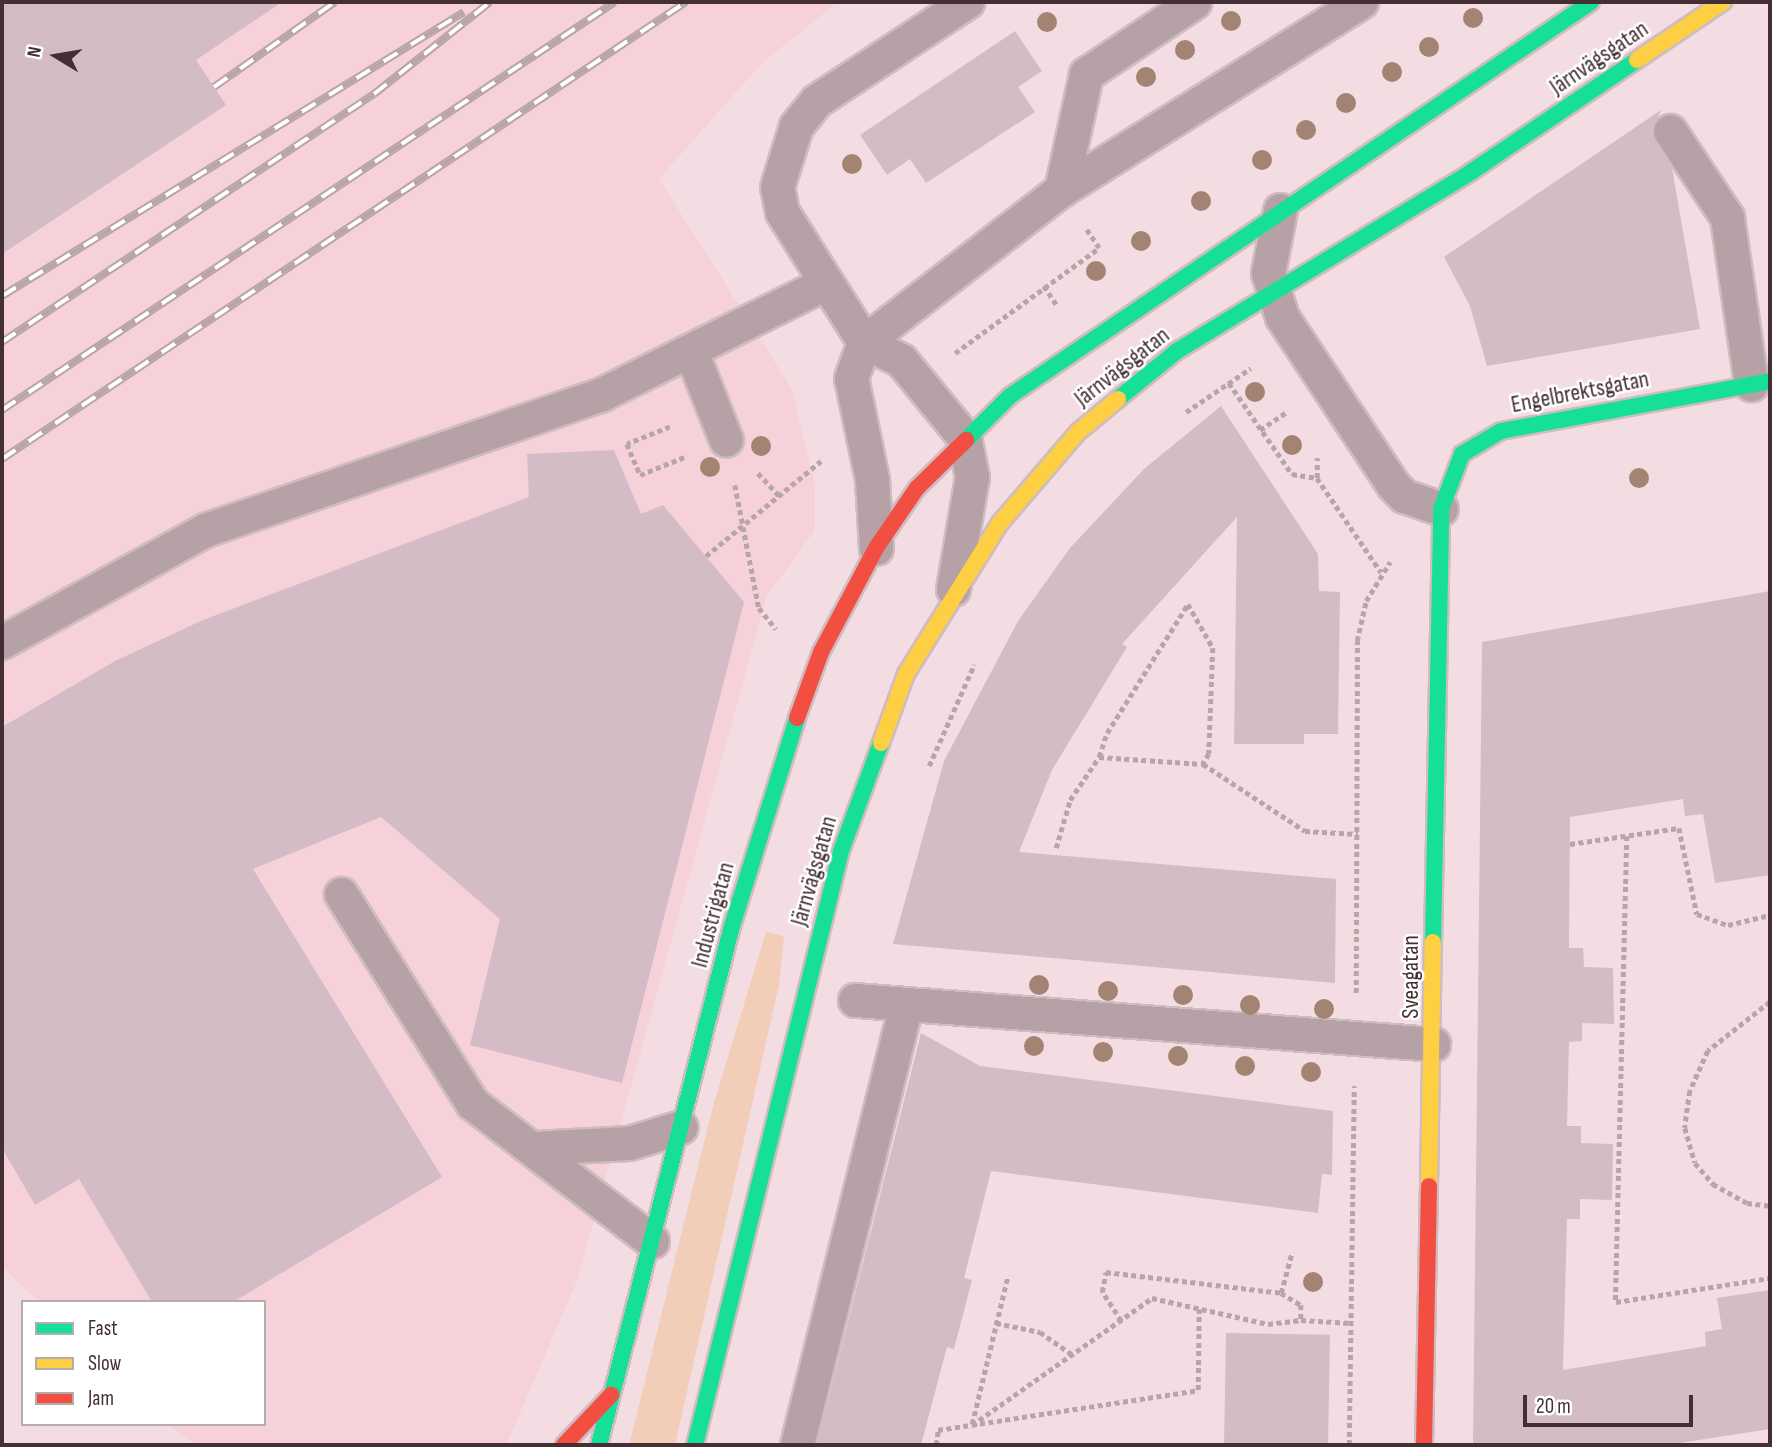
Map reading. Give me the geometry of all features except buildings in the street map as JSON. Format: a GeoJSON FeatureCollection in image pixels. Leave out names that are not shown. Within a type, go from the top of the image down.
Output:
{"type":"FeatureCollection","features":[{"type":"Feature","properties":{"kind":"main road","name":"Järnvägsgatan"},"geometry":{"type":"LineString","coordinates":[[964,437],[1083,344],[1591,2]]}},
{"type":"Feature","properties":{"kind":"main road","name":"Järnvägsgatan"},"geometry":{"type":"LineString","coordinates":[[695,1445],[841,851],[872,757],[906,674],[953,592],[1000,523],[1078,432],[1177,351],[1471,172],[1723,2]]}},
{"type":"Feature","properties":{"kind":"main road","name":"Engelbrektsgatan"},"geometry":{"type":"LineString","coordinates":[[1441,509],[1462,454],[1501,431],[1761,382]]}},
{"type":"Feature","properties":{"kind":"main road","name":"Industrigatan"},"geometry":{"type":"LineString","coordinates":[[599,1445],[681,1127],[778,769],[821,652],[876,548],[917,488],[964,437]]}},
{"type":"Feature","properties":{"kind":"main road","name":"Sveagatan"},"geometry":{"type":"LineString","coordinates":[[1424,1445],[1441,509]]}},
{"type":"Feature","properties":{"kind":"main road"},"geometry":{"type":"LineString","coordinates":[[564,1445],[612,1394]]}},
{"type":"Feature","properties":{"kind":"lane"},"geometry":{"type":"LineString","coordinates":[[953,592],[970,516],[972,477],[964,437],[924,383],[901,360],[864,342],[782,212],[777,187],[796,126],[816,101],[967,2]]}},
{"type":"Feature","properties":{"kind":"lane"},"geometry":{"type":"LineString","coordinates":[[1061,190],[1086,74],[1194,2]]}},
{"type":"Feature","properties":{"kind":"lane"},"geometry":{"type":"LineString","coordinates":[[876,548],[863,433],[851,379],[864,342],[1061,190],[1361,2]]}},
{"type":"Feature","properties":{"kind":"lane"},"geometry":{"type":"LineString","coordinates":[[1670,131],[1727,217],[1761,382]]}},
{"type":"Feature","properties":{"kind":"lane"},"geometry":{"type":"LineString","coordinates":[[1280,210],[1268,255],[1272,292],[1295,338],[1393,485],[1404,496],[1441,509]]}},
{"type":"Feature","properties":{"kind":"lane"},"geometry":{"type":"LineString","coordinates":[[2,642],[205,530],[602,394],[692,354],[827,283]]}},
{"type":"Feature","properties":{"kind":"lane"},"geometry":{"type":"LineString","coordinates":[[692,354],[726,440]]}},
{"type":"Feature","properties":{"kind":"lane"},"geometry":{"type":"LineString","coordinates":[[341,894],[472,1103],[652,1241]]}},
{"type":"Feature","properties":{"kind":"lane"},"geometry":{"type":"LineString","coordinates":[[855,1000],[1356,1042],[1433,1044]]}},
{"type":"Feature","properties":{"kind":"lane"},"geometry":{"type":"LineString","coordinates":[[797,1445],[906,1005]]}},
{"type":"Feature","properties":{"kind":"lane"},"geometry":{"type":"LineString","coordinates":[[534,1149],[629,1143],[681,1127]]}},
{"type":"Feature","properties":{"kind":"path"},"geometry":{"type":"LineString","coordinates":[[924,383],[968,341],[1099,248]]}},
{"type":"Feature","properties":{"kind":"path"},"geometry":{"type":"LineString","coordinates":[[1174,420],[1295,338]]}},
{"type":"Feature","properties":{"kind":"path"},"geometry":{"type":"LineString","coordinates":[[1229,383],[1292,474],[1317,478],[1381,572]]}},
{"type":"Feature","properties":{"kind":"path"},"geometry":{"type":"LineString","coordinates":[[714,409],[627,444],[640,475],[726,440]]}},
{"type":"Feature","properties":{"kind":"path"},"geometry":{"type":"LineString","coordinates":[[1260,430],[1289,411]]}},
{"type":"Feature","properties":{"kind":"path"},"geometry":{"type":"LineString","coordinates":[[706,556],[744,528],[830,453],[863,433]]}},
{"type":"Feature","properties":{"kind":"path"},"geometry":{"type":"LineString","coordinates":[[735,486],[759,608],[784,637]]}},
{"type":"Feature","properties":{"kind":"path"},"geometry":{"type":"LineString","coordinates":[[1349,1445],[1356,1042],[1357,641],[1366,601],[1381,572],[1413,531],[1441,509]]}},
{"type":"Feature","properties":{"kind":"path"},"geometry":{"type":"LineString","coordinates":[[1056,848],[1070,800],[1099,757],[1107,733],[1188,604],[1213,648],[1209,754],[1203,764]]}},
{"type":"Feature","properties":{"kind":"path"},"geometry":{"type":"LineString","coordinates":[[927,770],[978,656]]}},
{"type":"Feature","properties":{"kind":"path"},"geometry":{"type":"LineString","coordinates":[[1099,757],[1203,764],[1305,831],[1357,834]]}},
{"type":"Feature","properties":{"kind":"path"},"geometry":{"type":"LineString","coordinates":[[1570,844],[1679,828],[1690,899],[1708,921],[1741,924],[1770,915]]}},
{"type":"Feature","properties":{"kind":"path"},"geometry":{"type":"LineString","coordinates":[[1627,836],[1616,1302],[1770,1278]]}},
{"type":"Feature","properties":{"kind":"path"},"geometry":{"type":"LineString","coordinates":[[1770,1002],[1708,1051],[1690,1091],[1685,1128],[1695,1163],[1713,1184],[1747,1203],[1770,1206]]}},
{"type":"Feature","properties":{"kind":"path"},"geometry":{"type":"LineString","coordinates":[[1281,1293],[1292,1252]]}},
{"type":"Feature","properties":{"kind":"path"},"geometry":{"type":"LineString","coordinates":[[1121,1321],[1102,1292],[1106,1272],[1281,1293],[1301,1305],[1301,1320]]}},
{"type":"Feature","properties":{"kind":"path"},"geometry":{"type":"LineString","coordinates":[[972,1425],[1008,1275]]}},
{"type":"Feature","properties":{"kind":"path"},"geometry":{"type":"LineString","coordinates":[[972,1425],[1152,1298],[1268,1324],[1301,1320],[1351,1323]]}},
{"type":"Feature","properties":{"kind":"path"},"geometry":{"type":"LineString","coordinates":[[936,1445],[939,1430],[1198,1390],[1199,1308]]}},
{"type":"Feature","properties":{"kind":"path"},"geometry":{"type":"LineString","coordinates":[[996,1324],[1040,1332],[1073,1355]]}},
{"type":"Feature","properties":{"kind":"shaded area"},"geometry":{"type":"Polygon","coordinates":[[[2,2],[838,2],[762,63],[659,179],[792,389],[815,486],[815,530],[767,596],[577,1281],[506,1445],[196,1445],[171,1426],[266,1426],[266,1300],[37,1300],[2,1266],[2,2]]]}},
{"type":"Feature","properties":{"kind":"shaded area"},"geometry":{"type":"Polygon","coordinates":[[[766,932],[784,936],[779,985],[675,1445],[629,1445],[713,1106],[766,932]]]}},
{"type":"Feature","properties":{"kind":"railway"},"geometry":{"type":"LineString","coordinates":[[214,87],[335,2]]}},
{"type":"Feature","properties":{"kind":"railway"},"geometry":{"type":"LineString","coordinates":[[2,342],[374,94],[490,2]]}},
{"type":"Feature","properties":{"kind":"railway"},"geometry":{"type":"LineString","coordinates":[[2,410],[615,2]]}},
{"type":"Feature","properties":{"kind":"railway"},"geometry":{"type":"LineString","coordinates":[[2,459],[686,2]]}},
{"type":"Feature","properties":{"kind":"railway"},"geometry":{"type":"LineString","coordinates":[[2,296],[464,12]]}},
{"type":"Feature","properties":{"kind":"traffic: fast"},"geometry":{"type":"LineString","coordinates":[[966,440],[1010,396],[1591,2]]}},
{"type":"Feature","properties":{"kind":"traffic: fast"},"geometry":{"type":"LineString","coordinates":[[1118,399],[1177,351],[1471,172],[1637,60]]}},
{"type":"Feature","properties":{"kind":"traffic: fast"},"geometry":{"type":"LineString","coordinates":[[1433,942],[1441,509],[1462,454],[1501,431],[1770,381]]}},
{"type":"Feature","properties":{"kind":"traffic: fast"},"geometry":{"type":"LineString","coordinates":[[599,1445],[732,926],[797,718]]}},
{"type":"Feature","properties":{"kind":"traffic: fast"},"geometry":{"type":"LineString","coordinates":[[695,1445],[841,851],[881,743]]}},
{"type":"Feature","properties":{"kind":"traffic: slow"},"geometry":{"type":"LineString","coordinates":[[1637,60],[1723,2]]}},
{"type":"Feature","properties":{"kind":"traffic: slow"},"geometry":{"type":"LineString","coordinates":[[881,743],[906,674],[1000,523],[1078,432],[1118,399]]}},
{"type":"Feature","properties":{"kind":"traffic: slow"},"geometry":{"type":"LineString","coordinates":[[1429,1186],[1433,942]]}},
{"type":"Feature","properties":{"kind":"traffic: jam"},"geometry":{"type":"LineString","coordinates":[[797,718],[821,652],[876,548],[917,488],[966,440]]}},
{"type":"Feature","properties":{"kind":"traffic: jam"},"geometry":{"type":"LineString","coordinates":[[1424,1445],[1429,1186]]}},
{"type":"Feature","properties":{"kind":"traffic: jam"},"geometry":{"type":"LineString","coordinates":[[564,1445],[611,1395]]}}]}
